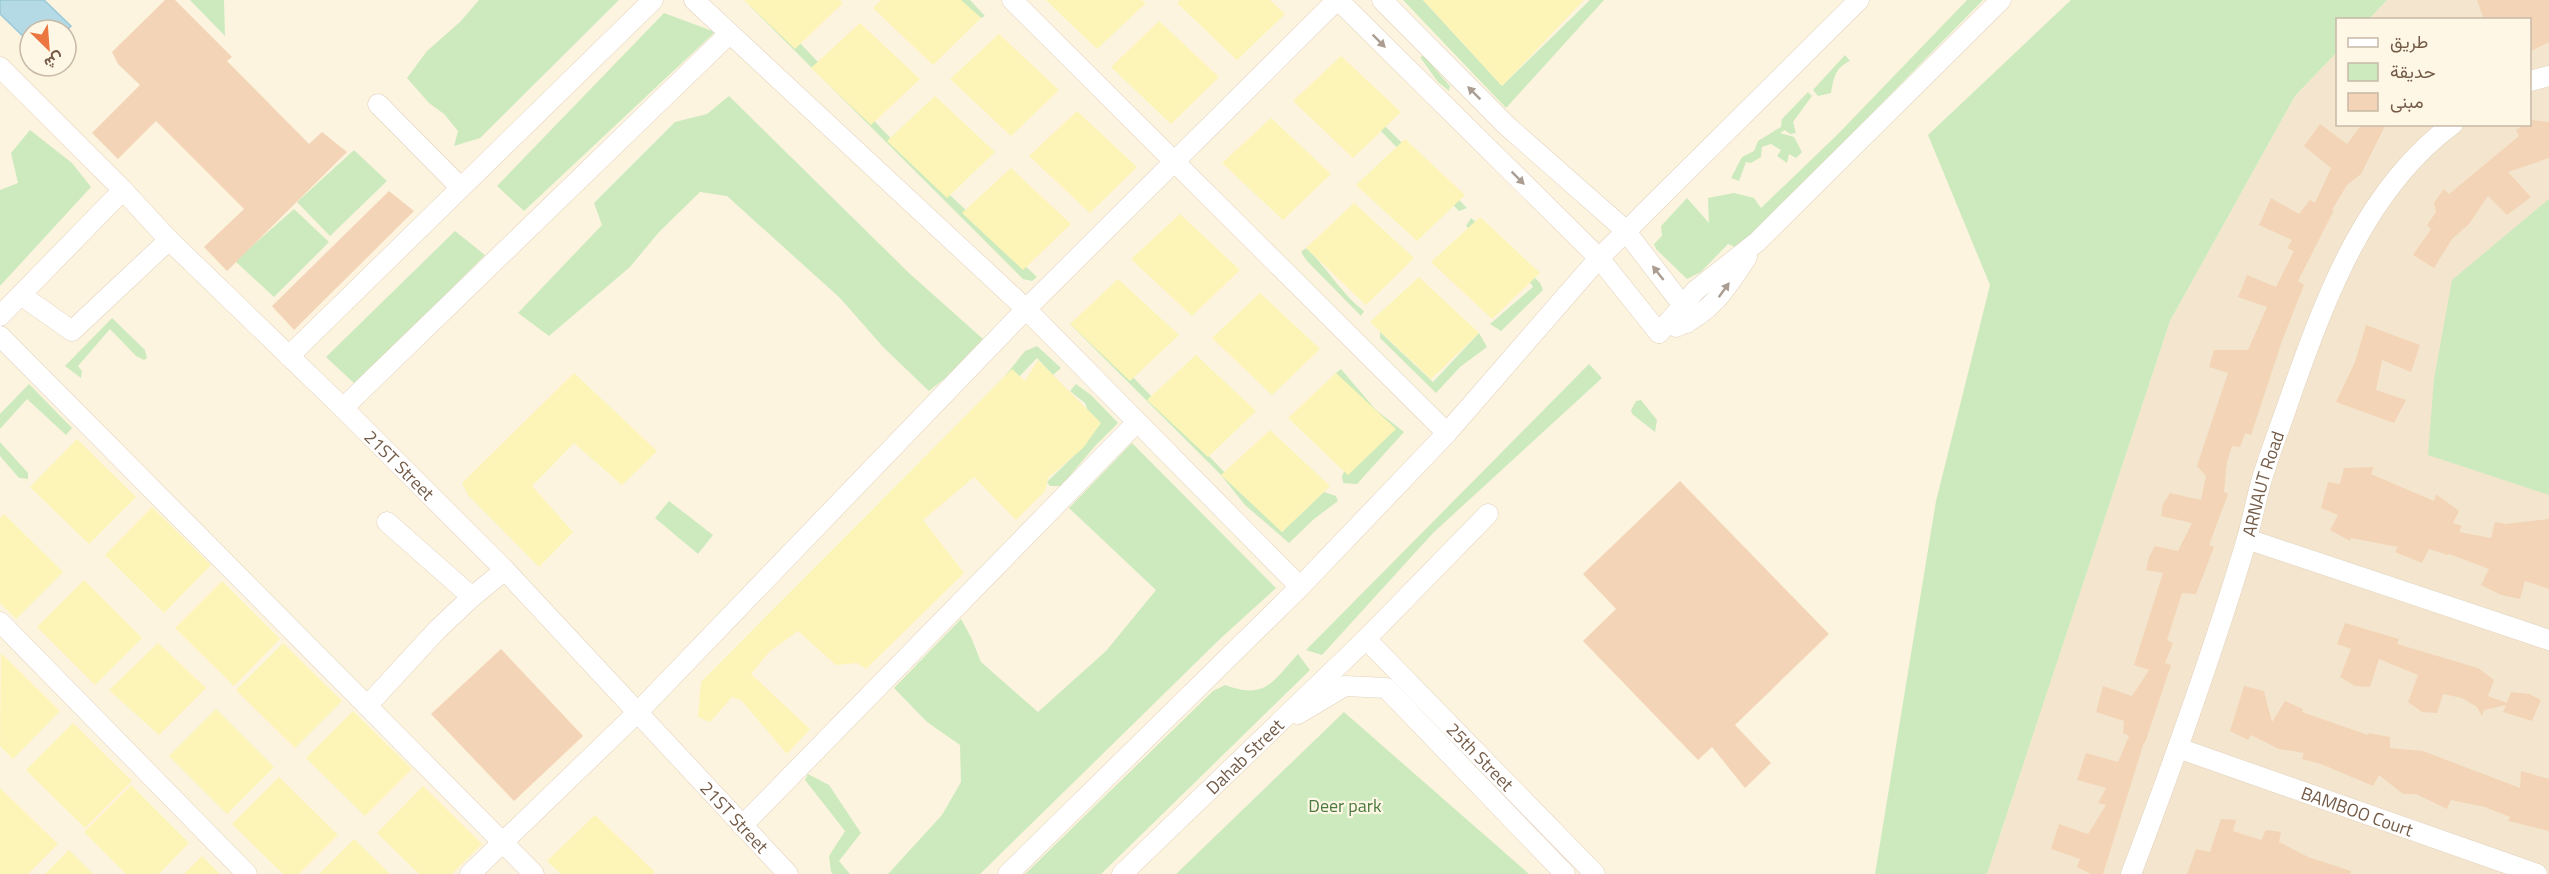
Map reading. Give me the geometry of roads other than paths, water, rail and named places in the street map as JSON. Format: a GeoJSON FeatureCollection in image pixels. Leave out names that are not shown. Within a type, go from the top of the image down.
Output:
{"type":"FeatureCollection","features":[{"type":"Feature","properties":{"kind":"street"},"geometry":{"type":"LineString","coordinates":[[289,356],[653,0]]}},
{"type":"Feature","properties":{"kind":"street"},"geometry":{"type":"LineString","coordinates":[[694,0],[1026,309],[1136,423],[1300,586]]}},
{"type":"Feature","properties":{"kind":"street"},"geometry":{"type":"LineString","coordinates":[[1012,0],[1447,433]]}},
{"type":"Feature","properties":{"kind":"street"},"geometry":{"type":"LineString","coordinates":[[470,874],[639,711],[1026,309],[1337,0],[1599,258],[1659,333],[1684,314],[1720,297],[1757,242],[2001,0]]}},
{"type":"Feature","properties":{"kind":"street"},"geometry":{"type":"LineString","coordinates":[[1382,0],[1506,125],[1626,232],[1684,314]]}},
{"type":"Feature","properties":{"kind":"street"},"geometry":{"type":"LineString","coordinates":[[1008,874],[1300,586],[1447,433],[1599,258],[1859,0]]}},
{"type":"Feature","properties":{"kind":"street"},"geometry":{"type":"LineString","coordinates":[[343,408],[729,34]]}},
{"type":"Feature","properties":{"kind":"street","name":"21ST Street"},"geometry":{"type":"LineString","coordinates":[[0,67],[123,190],[169,240],[343,408],[505,570],[639,711],[788,874]]}},
{"type":"Feature","properties":{"kind":"street"},"geometry":{"type":"LineString","coordinates":[[2531,80],[2549,76]]}},
{"type":"Feature","properties":{"kind":"street"},"geometry":{"type":"LineString","coordinates":[[378,104],[461,188]]}},
{"type":"Feature","properties":{"kind":"street"},"geometry":{"type":"LineString","coordinates":[[1484,145],[1506,125]]}},
{"type":"Feature","properties":{"kind":"street","name":"ARNAUT Road"},"geometry":{"type":"LineString","coordinates":[[2131,874],[2178,748],[2247,539],[2262,480],[2320,313],[2352,247],[2389,186],[2432,140],[2450,126]]}},
{"type":"Feature","properties":{"kind":"street"},"geometry":{"type":"LineString","coordinates":[[0,316],[123,190]]}},
{"type":"Feature","properties":{"kind":"street"},"geometry":{"type":"LineString","coordinates":[[21,295],[72,331],[169,240]]}},
{"type":"Feature","properties":{"kind":"street"},"geometry":{"type":"LineString","coordinates":[[0,336],[534,874]]}},
{"type":"Feature","properties":{"kind":"street"},"geometry":{"type":"LineString","coordinates":[[742,826],[1136,423]]}},
{"type":"Feature","properties":{"kind":"street","name":"Dahab Street"},"geometry":{"type":"LineString","coordinates":[[1122,874],[1365,639],[1488,514]]}},
{"type":"Feature","properties":{"kind":"street"},"geometry":{"type":"LineString","coordinates":[[387,522],[472,597]]}},
{"type":"Feature","properties":{"kind":"street"},"geometry":{"type":"LineString","coordinates":[[2247,539],[2549,640]]}},
{"type":"Feature","properties":{"kind":"street"},"geometry":{"type":"LineString","coordinates":[[367,706],[437,630],[505,570]]}},
{"type":"Feature","properties":{"kind":"street"},"geometry":{"type":"LineString","coordinates":[[0,622],[247,874]]}},
{"type":"Feature","properties":{"kind":"street","name":"25th Street"},"geometry":{"type":"LineString","coordinates":[[1365,639],[1594,874]]}},
{"type":"Feature","properties":{"kind":"street","name":"25th Street"},"geometry":{"type":"LineString","coordinates":[[1273,728],[1345,686],[1386,688],[1565,874]]}},
{"type":"Feature","properties":{"kind":"street","name":"BAMBOO Court"},"geometry":{"type":"LineString","coordinates":[[2178,748],[2537,874]]}},
{"type":"Feature","properties":{"kind":"water"},"geometry":{"type":"Polygon","coordinates":[[[0,0],[44,0],[63,18],[18,18],[18,31],[0,14],[0,0]]]}},
{"type":"Feature","properties":{"kind":"park label","name":"Deer park"},"geometry":{"type":"Point","coordinates":[1345,805]}}]}
